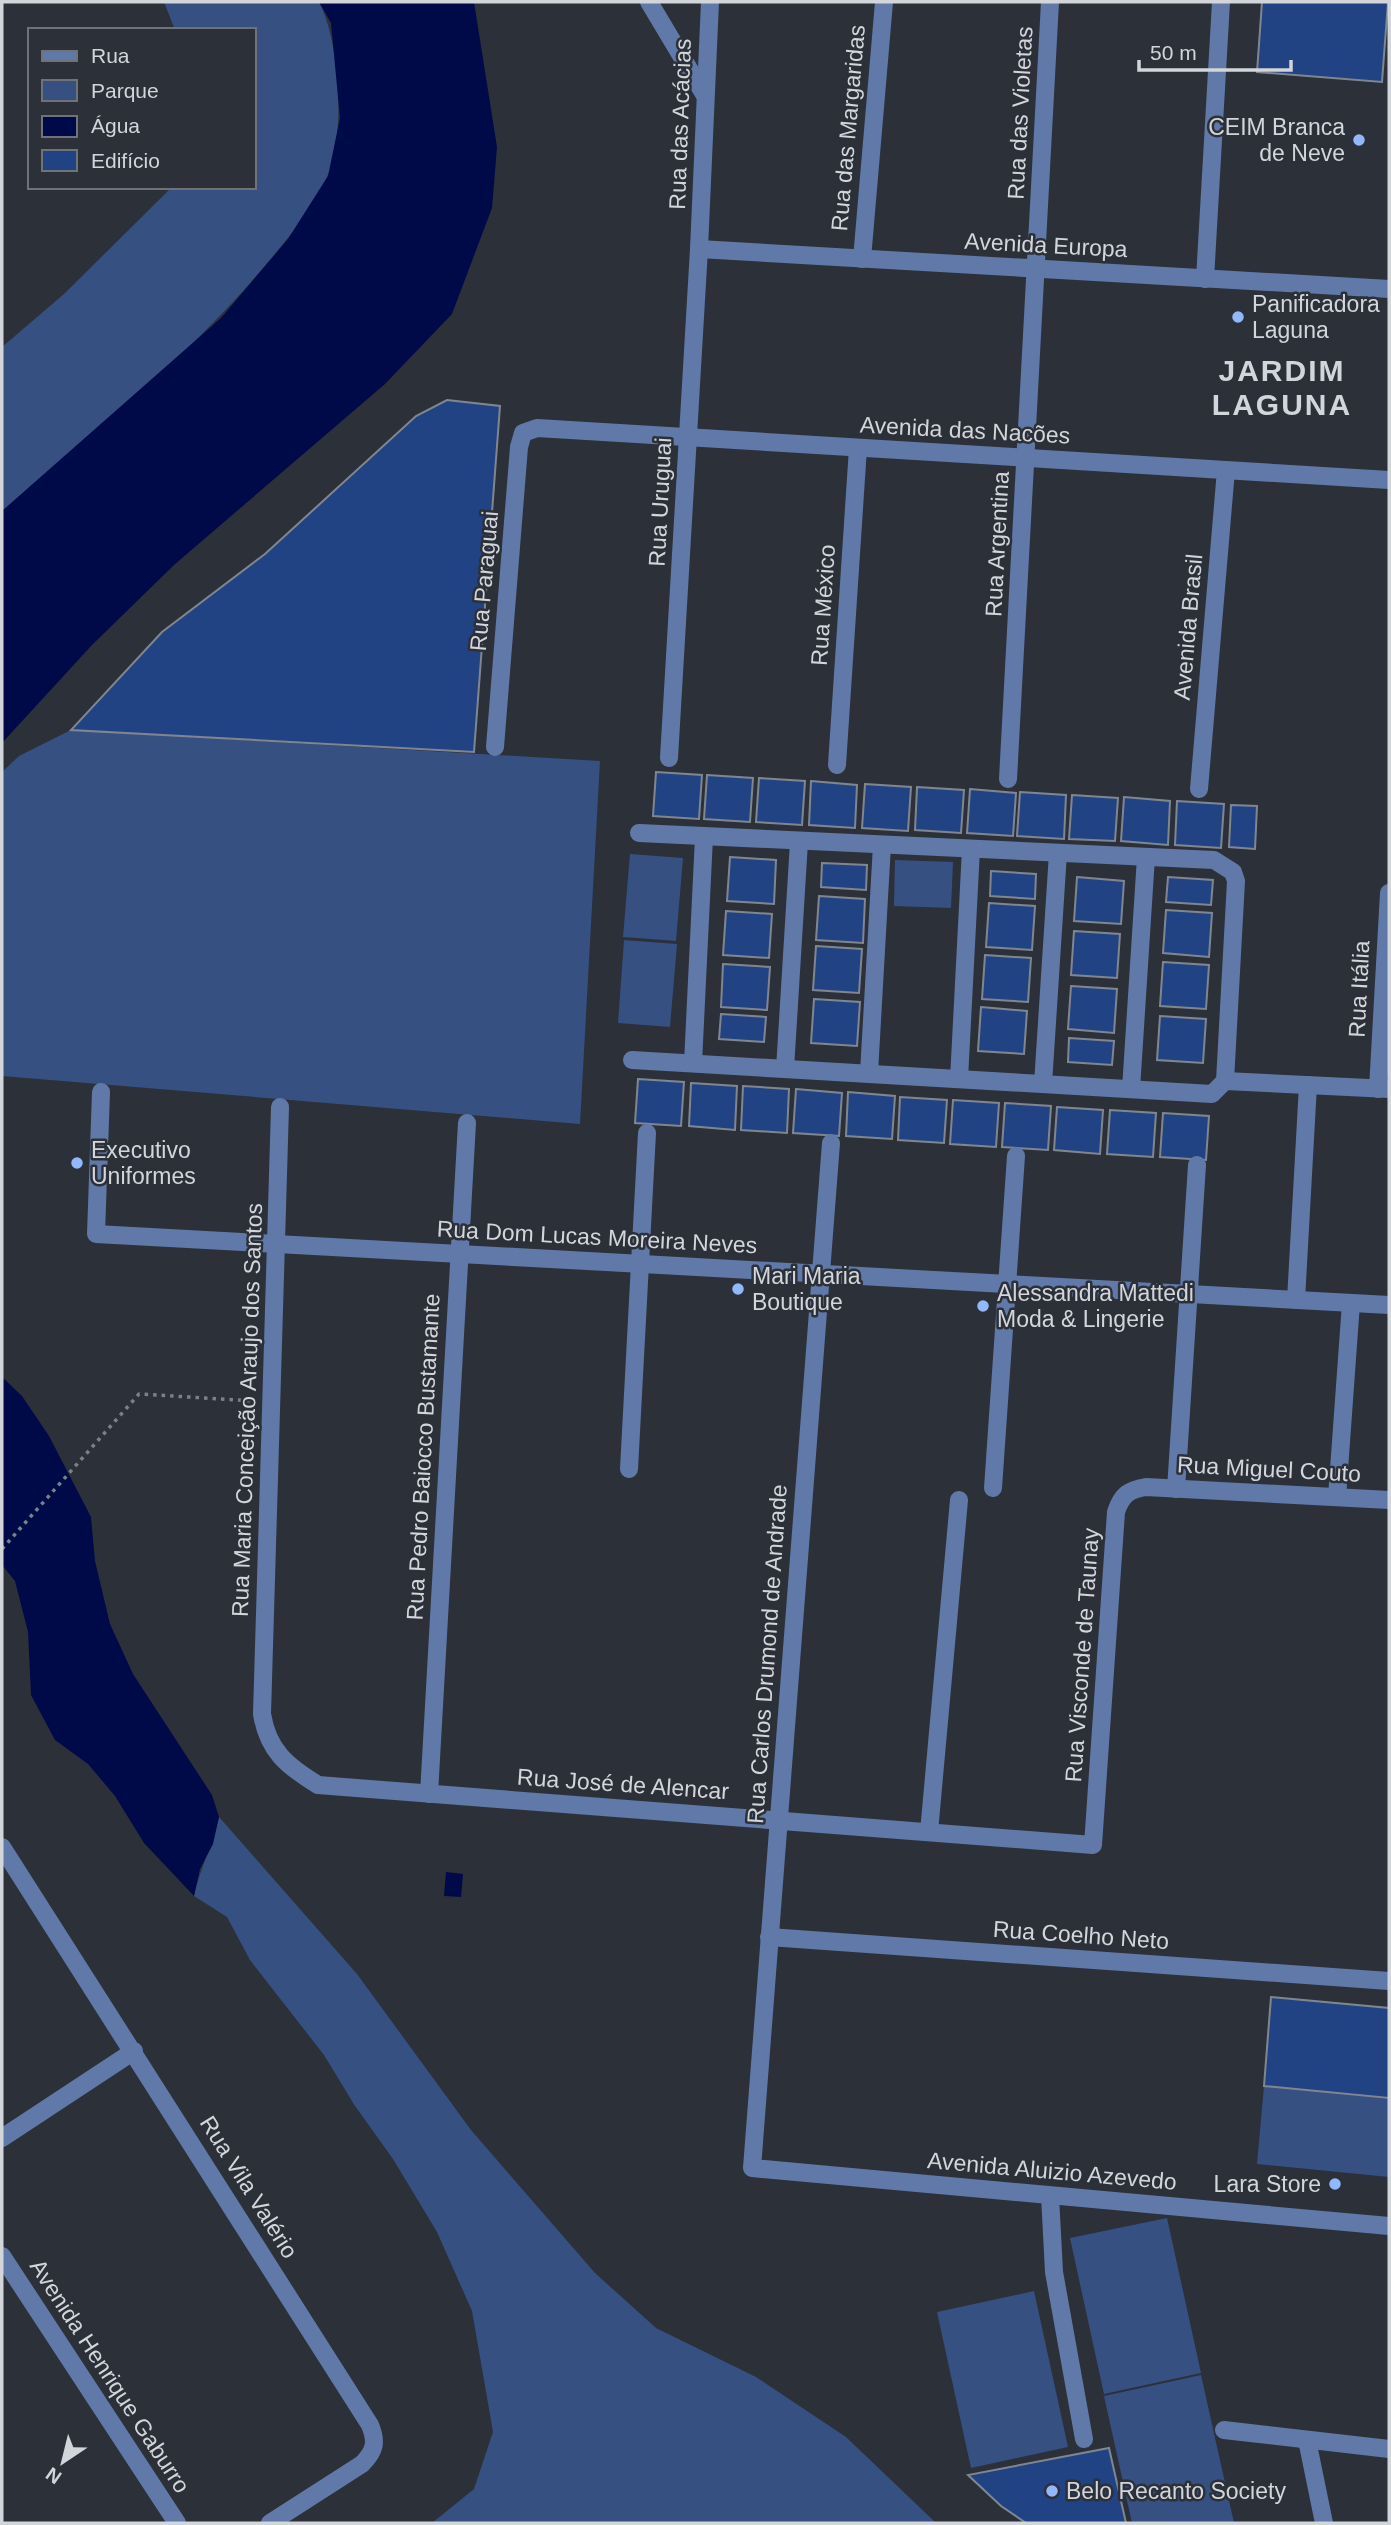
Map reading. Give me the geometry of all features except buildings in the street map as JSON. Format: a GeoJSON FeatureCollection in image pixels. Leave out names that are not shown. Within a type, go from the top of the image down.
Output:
{"type":"FeatureCollection","features":[{"type":"Feature","properties":{"kind":"street"},"geometry":{"type":"LineString","coordinates":[[649,2],[704,94]]}},
{"type":"Feature","properties":{"kind":"street","name":"Rua das Acácias"},"geometry":{"type":"LineString","coordinates":[[699,249],[710,2]]}},
{"type":"Feature","properties":{"kind":"street","name":"Rua das Margaridas"},"geometry":{"type":"LineString","coordinates":[[862,259],[884,2]]}},
{"type":"Feature","properties":{"kind":"street","name":"Rua das Violetas"},"geometry":{"type":"LineString","coordinates":[[1037,269],[1050,2]]}},
{"type":"Feature","properties":{"kind":"street"},"geometry":{"type":"LineString","coordinates":[[1205,279],[1221,2]]}},
{"type":"Feature","properties":{"kind":"street","name":"Avenida Europa"},"geometry":{"type":"LineString","coordinates":[[699,249],[1389,289]]}},
{"type":"Feature","properties":{"kind":"street","name":"Rua Uruguai"},"geometry":{"type":"LineString","coordinates":[[669,758],[699,249]]}},
{"type":"Feature","properties":{"kind":"street","name":"Rua Argentina"},"geometry":{"type":"LineString","coordinates":[[1008,779],[1037,269]]}},
{"type":"Feature","properties":{"kind":"street","name":"Avenida das Nacões"},"geometry":{"type":"LineString","coordinates":[[537,428],[1389,480]]}},
{"type":"Feature","properties":{"kind":"street","name":"Rua Paraguai"},"geometry":{"type":"LineString","coordinates":[[495,747],[519,447],[523,433],[537,428]]}},
{"type":"Feature","properties":{"kind":"street","name":"Rua México"},"geometry":{"type":"LineString","coordinates":[[837,765],[858,448]]}},
{"type":"Feature","properties":{"kind":"street","name":"Avenida Brasil"},"geometry":{"type":"LineString","coordinates":[[1199,789],[1226,470]]}},
{"type":"Feature","properties":{"kind":"street"},"geometry":{"type":"LineString","coordinates":[[632,1060],[1212,1094],[1225,1081],[1237,881],[1233,872],[1214,860],[799,842],[639,832]]}},
{"type":"Feature","properties":{"kind":"street"},"geometry":{"type":"LineString","coordinates":[[692,1063],[704,837]]}},
{"type":"Feature","properties":{"kind":"street"},"geometry":{"type":"LineString","coordinates":[[785,1069],[799,842]]}},
{"type":"Feature","properties":{"kind":"street"},"geometry":{"type":"LineString","coordinates":[[869,1073],[882,845]]}},
{"type":"Feature","properties":{"kind":"street"},"geometry":{"type":"LineString","coordinates":[[959,1079],[971,849]]}},
{"type":"Feature","properties":{"kind":"street"},"geometry":{"type":"LineString","coordinates":[[1043,1084],[1058,853]]}},
{"type":"Feature","properties":{"kind":"street"},"geometry":{"type":"LineString","coordinates":[[1131,1089],[1146,857]]}},
{"type":"Feature","properties":{"kind":"street","name":"Rua Itália"},"geometry":{"type":"LineString","coordinates":[[1384,1089],[1389,892]]}},
{"type":"Feature","properties":{"kind":"street"},"geometry":{"type":"LineString","coordinates":[[1225,1081],[1384,1089]]}},
{"type":"Feature","properties":{"kind":"street"},"geometry":{"type":"LineString","coordinates":[[1296,1300],[1308,1085]]}},
{"type":"Feature","properties":{"kind":"street","name":"Rua Dom Lucas Moreira Neves"},"geometry":{"type":"LineString","coordinates":[[102,1092],[96,1234],[1389,1305]]}},
{"type":"Feature","properties":{"kind":"street","name":"Rua Maria Conceição Araujo dos Santos"},"geometry":{"type":"LineString","coordinates":[[280,1107],[262,1714],[265,1734],[275,1753],[292,1769],[318,1785]]}},
{"type":"Feature","properties":{"kind":"street","name":"Rua Pedro Baiocco Bustamante"},"geometry":{"type":"LineString","coordinates":[[429,1794],[467,1123]]}},
{"type":"Feature","properties":{"kind":"street"},"geometry":{"type":"LineString","coordinates":[[629,1469],[647,1133]]}},
{"type":"Feature","properties":{"kind":"street","name":"Rua Carlos Drumond de Andrade"},"geometry":{"type":"LineString","coordinates":[[751,2168],[831,1143]]}},
{"type":"Feature","properties":{"kind":"street"},"geometry":{"type":"LineString","coordinates":[[993,1488],[1016,1156]]}},
{"type":"Feature","properties":{"kind":"street"},"geometry":{"type":"LineString","coordinates":[[1176,1489],[1197,1166]]}},
{"type":"Feature","properties":{"kind":"street"},"geometry":{"type":"LineString","coordinates":[[1336,1497],[1351,1303]]}},
{"type":"Feature","properties":{"kind":"street","name":"Rua Miguel Couto"},"geometry":{"type":"LineString","coordinates":[[1146,1487],[1389,1500]]}},
{"type":"Feature","properties":{"kind":"street","name":"Rua Visconde de Taunay"},"geometry":{"type":"LineString","coordinates":[[1093,1845],[1116,1512],[1120,1500],[1129,1490],[1146,1487]]}},
{"type":"Feature","properties":{"kind":"street"},"geometry":{"type":"LineString","coordinates":[[929,1832],[959,1500]]}},
{"type":"Feature","properties":{"kind":"street","name":"Rua José de Alencar"},"geometry":{"type":"LineString","coordinates":[[318,1785],[1093,1845]]}},
{"type":"Feature","properties":{"kind":"street","name":"Rua Vila Valério"},"geometry":{"type":"LineString","coordinates":[[2,1847],[134,2051],[370,2425],[376,2439],[372,2453],[362,2464],[270,2523]]}},
{"type":"Feature","properties":{"kind":"street","name":"Rua Coelho Neto"},"geometry":{"type":"LineString","coordinates":[[769,1937],[1389,1981]]}},
{"type":"Feature","properties":{"kind":"street"},"geometry":{"type":"LineString","coordinates":[[2,2138],[134,2051]]}},
{"type":"Feature","properties":{"kind":"street","name":"Avenida Aluizio Azevedo"},"geometry":{"type":"LineString","coordinates":[[751,2168],[1389,2226]]}},
{"type":"Feature","properties":{"kind":"street"},"geometry":{"type":"LineString","coordinates":[[1050,2196],[1055,2272],[1084,2440]]}},
{"type":"Feature","properties":{"kind":"street","name":"Avenida Henrique Gaburro"},"geometry":{"type":"LineString","coordinates":[[2,2256],[177,2523]]}},
{"type":"Feature","properties":{"kind":"street"},"geometry":{"type":"LineString","coordinates":[[1224,2430],[1389,2449]]}},
{"type":"Feature","properties":{"kind":"street"},"geometry":{"type":"LineString","coordinates":[[1307,2440],[1324,2523]]}},
{"type":"Feature","properties":{"kind":"path"},"geometry":{"type":"LineString","coordinates":[[2,1549],[139,1394],[271,1402]]}},
{"type":"Feature","properties":{"kind":"green space"},"geometry":{"type":"Polygon","coordinates":[[[164,2],[319,2],[332,40],[338,89],[337,138],[327,177],[306,213],[281,247],[202,334],[137,396],[2,515],[2,347],[64,294],[170,189],[256,189],[256,28],[174,28],[164,2]]]}},
{"type":"Feature","properties":{"kind":"green space"},"geometry":{"type":"Polygon","coordinates":[[[71,730],[600,761],[580,1124],[2,1076],[2,772],[19,756],[71,730]]]}},
{"type":"Feature","properties":{"kind":"green space"},"geometry":{"type":"Polygon","coordinates":[[[630,854],[683,858],[676,941],[623,937],[630,854]]]}},
{"type":"Feature","properties":{"kind":"green space"},"geometry":{"type":"Polygon","coordinates":[[[895,860],[953,862],[951,908],[894,906],[895,860]]]}},
{"type":"Feature","properties":{"kind":"green space"},"geometry":{"type":"Polygon","coordinates":[[[624,940],[677,944],[670,1027],[618,1023],[624,940]]]}},
{"type":"Feature","properties":{"kind":"green space"},"geometry":{"type":"Polygon","coordinates":[[[219,1817],[357,1974],[471,2130],[595,2273],[656,2328],[756,2377],[846,2437],[936,2523],[432,2523],[474,2489],[493,2432],[472,2311],[437,2232],[393,2159],[355,2106],[324,2055],[250,1960],[227,1917],[194,1896],[219,1817]]]}},
{"type":"Feature","properties":{"kind":"green space"},"geometry":{"type":"Polygon","coordinates":[[[1264,2086],[1389,2098],[1389,2177],[1257,2164],[1264,2086]]]}},
{"type":"Feature","properties":{"kind":"green space"},"geometry":{"type":"Polygon","coordinates":[[[1167,2218],[1201,2373],[1104,2394],[1070,2238],[1167,2218]]]}},
{"type":"Feature","properties":{"kind":"green space"},"geometry":{"type":"Polygon","coordinates":[[[1034,2291],[1068,2447],[971,2468],[937,2312],[1034,2291]]]}},
{"type":"Feature","properties":{"kind":"green space"},"geometry":{"type":"Polygon","coordinates":[[[1201,2375],[1234,2523],[1132,2523],[1104,2396],[1201,2375]]]}},
{"type":"Feature","properties":{"kind":"water"},"geometry":{"type":"Polygon","coordinates":[[[319,2],[474,2],[497,147],[492,208],[452,314],[385,384],[174,565],[92,645],[2,743],[2,511],[221,318],[288,239],[328,176],[340,118],[331,23],[319,2]]]}},
{"type":"Feature","properties":{"kind":"water"},"geometry":{"type":"Polygon","coordinates":[[[2,1377],[22,1396],[49,1436],[91,1517],[95,1561],[110,1624],[133,1674],[212,1795],[219,1817],[213,1844],[200,1869],[194,1896],[144,1843],[115,1796],[88,1764],[55,1740],[31,1695],[28,1632],[15,1581],[2,1565],[2,1377]]]}},
{"type":"Feature","properties":{"kind":"water"},"geometry":{"type":"Polygon","coordinates":[[[446,1872],[463,1874],[461,1897],[444,1896],[446,1872]]]}},
{"type":"Feature","properties":{"kind":"place","name":"CEIM Branca de Neve"},"geometry":{"type":"Point","coordinates":[1359,140]}},
{"type":"Feature","properties":{"kind":"place","name":"Panificadora Laguna"},"geometry":{"type":"Point","coordinates":[1238,317]}},
{"type":"Feature","properties":{"kind":"place","name":"Executivo Uniformes"},"geometry":{"type":"Point","coordinates":[77,1163]}},
{"type":"Feature","properties":{"kind":"place","name":"Mari Maria Boutique"},"geometry":{"type":"Point","coordinates":[738,1289]}},
{"type":"Feature","properties":{"kind":"place","name":"Alessandra Mattedi Moda & Lingerie"},"geometry":{"type":"Point","coordinates":[983,1306]}},
{"type":"Feature","properties":{"kind":"place","name":"Lara Store"},"geometry":{"type":"Point","coordinates":[1335,2184]}},
{"type":"Feature","properties":{"kind":"place","name":"Belo Recanto Society"},"geometry":{"type":"Point","coordinates":[1052,2491]}},
{"type":"Feature","properties":{"kind":"district","name":"JARDIM LAGUNA"},"geometry":{"type":"Point","coordinates":[1282,388]}}]}
